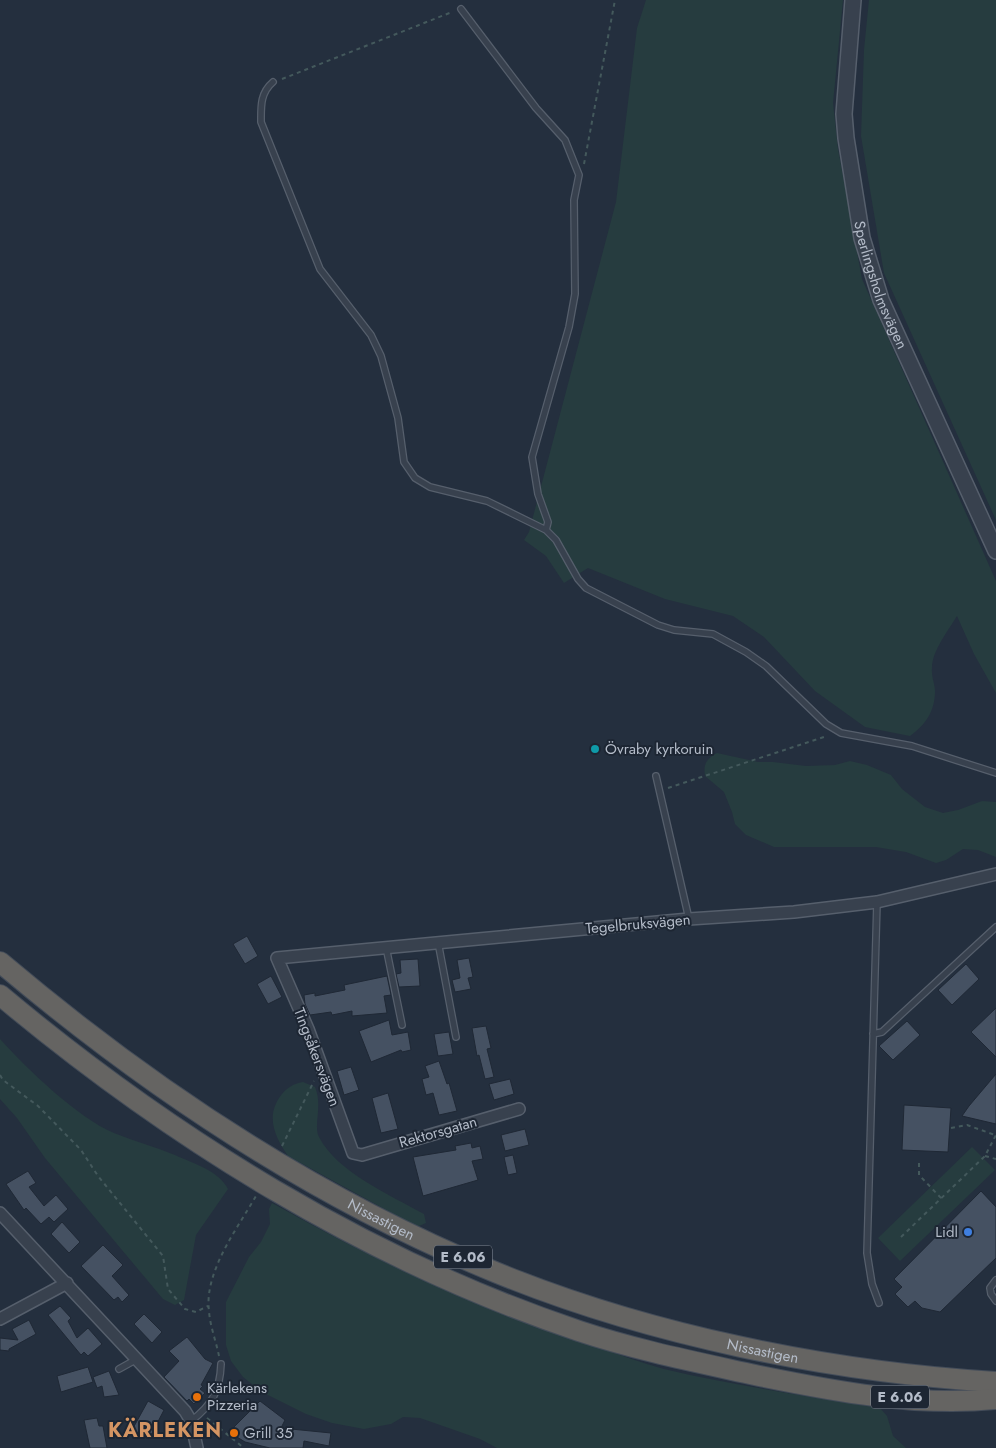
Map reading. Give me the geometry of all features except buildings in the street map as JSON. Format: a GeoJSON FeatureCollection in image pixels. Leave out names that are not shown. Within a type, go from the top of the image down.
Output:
{"type":"FeatureCollection","features":[{"type":"Feature","properties":{"kind":"highway","name":"Nissastigen"},"geometry":{"type":"LineString","coordinates":[[0,962],[68,1019],[172,1096],[239,1138],[394,1225],[495,1272],[586,1306],[690,1335],[806,1359],[966,1380],[996,1382]]}},
{"type":"Feature","properties":{"kind":"highway","name":"Nissastigen"},"geometry":{"type":"LineString","coordinates":[[0,995],[52,1039],[159,1117],[230,1163],[293,1200],[384,1249],[485,1296],[580,1332],[684,1360],[804,1385],[912,1399],[975,1401],[996,1398]]}},
{"type":"Feature","properties":{"kind":"street","name":"Sperlingsholmsvägen"},"geometry":{"type":"LineString","coordinates":[[853,0],[844,114],[846,138],[864,246],[881,300],[996,551]]}},
{"type":"Feature","properties":{"kind":"street","name":"Tegelbruksvägen"},"geometry":{"type":"LineString","coordinates":[[277,958],[689,919],[794,912],[877,902],[996,874]]}},
{"type":"Feature","properties":{"kind":"street","name":"Tingsåkersvägen"},"geometry":{"type":"LineString","coordinates":[[277,958],[308,1029],[353,1153],[357,1155]]}},
{"type":"Feature","properties":{"kind":"street","name":"Rektorsgatan"},"geometry":{"type":"LineString","coordinates":[[357,1155],[519,1109]]}},
{"type":"Feature","properties":{"kind":"street"},"geometry":{"type":"LineString","coordinates":[[0,1213],[185,1411],[191,1421],[197,1448]]}},
{"type":"Feature","properties":{"kind":"street"},"geometry":{"type":"LineString","coordinates":[[0,1319],[67,1283]]}},
{"type":"Feature","properties":{"kind":"lane"},"geometry":{"type":"LineString","coordinates":[[461,9],[536,108],[565,140],[579,175],[574,200],[575,294],[570,326],[532,457],[538,494],[548,522],[546,530]]}},
{"type":"Feature","properties":{"kind":"lane"},"geometry":{"type":"LineString","coordinates":[[274,82],[268,87],[262,98],[261,122],[320,269],[371,335],[381,356],[398,418],[404,462],[415,478],[430,487],[487,500],[546,530],[556,540],[586,588],[658,625],[674,630],[712,634],[746,652],[766,666],[826,724],[839,732],[912,746],[996,773]]}},
{"type":"Feature","properties":{"kind":"lane"},"geometry":{"type":"LineString","coordinates":[[656,776],[689,919]]}},
{"type":"Feature","properties":{"kind":"lane"},"geometry":{"type":"LineString","coordinates":[[877,902],[867,1253],[872,1284],[878,1303]]}},
{"type":"Feature","properties":{"kind":"lane"},"geometry":{"type":"LineString","coordinates":[[873,1034],[882,1032],[996,926]]}},
{"type":"Feature","properties":{"kind":"lane"},"geometry":{"type":"LineString","coordinates":[[438,942],[456,1037]]}},
{"type":"Feature","properties":{"kind":"lane"},"geometry":{"type":"LineString","coordinates":[[386,947],[402,1025]]}},
{"type":"Feature","properties":{"kind":"lane"},"geometry":{"type":"LineString","coordinates":[[996,1280],[990,1288],[991,1294],[996,1301]]}},
{"type":"Feature","properties":{"kind":"lane"},"geometry":{"type":"LineString","coordinates":[[119,1369],[138,1359]]}},
{"type":"Feature","properties":{"kind":"lane"},"geometry":{"type":"LineString","coordinates":[[191,1421],[212,1401],[218,1390],[221,1364]]}},
{"type":"Feature","properties":{"kind":"path"},"geometry":{"type":"LineString","coordinates":[[579,175],[584,165],[615,0]]}},
{"type":"Feature","properties":{"kind":"path"},"geometry":{"type":"LineString","coordinates":[[274,82],[461,9]]}},
{"type":"Feature","properties":{"kind":"path"},"geometry":{"type":"LineString","coordinates":[[660,790],[839,732]]}},
{"type":"Feature","properties":{"kind":"path"},"geometry":{"type":"LineString","coordinates":[[280,1149],[316,1078],[323,1072]]}},
{"type":"Feature","properties":{"kind":"path"},"geometry":{"type":"LineString","coordinates":[[0,1076],[38,1106],[81,1150],[98,1176],[163,1256],[168,1289],[184,1309],[196,1312],[208,1306]]}},
{"type":"Feature","properties":{"kind":"path"},"geometry":{"type":"LineString","coordinates":[[901,1237],[984,1156],[996,1135],[967,1126],[951,1128]]}},
{"type":"Feature","properties":{"kind":"path"},"geometry":{"type":"LineString","coordinates":[[984,1156],[996,1159]]}},
{"type":"Feature","properties":{"kind":"path"},"geometry":{"type":"LineString","coordinates":[[919,1163],[920,1175],[942,1199]]}},
{"type":"Feature","properties":{"kind":"path"},"geometry":{"type":"LineString","coordinates":[[221,1364],[208,1306],[211,1282],[216,1269],[258,1192]]}},
{"type":"Feature","properties":{"kind":"path"},"geometry":{"type":"LineString","coordinates":[[201,1413],[244,1448]]}},
{"type":"Feature","properties":{"kind":"green space"},"geometry":{"type":"Polygon","coordinates":[[[646,0],[843,0],[833,103],[838,149],[862,279],[996,581],[996,693],[974,654],[957,616],[941,641],[933,661],[932,674],[935,699],[931,712],[925,722],[910,736],[865,727],[815,691],[764,637],[733,616],[665,599],[588,568],[564,583],[546,556],[524,540],[529,532],[616,202],[637,28],[646,0]]]}},
{"type":"Feature","properties":{"kind":"green space"},"geometry":{"type":"Polygon","coordinates":[[[869,0],[996,0],[996,520],[884,273],[861,136],[864,50],[869,0]]]}},
{"type":"Feature","properties":{"kind":"green space"},"geometry":{"type":"Polygon","coordinates":[[[717,753],[758,762],[806,766],[835,765],[850,761],[867,765],[891,775],[902,789],[925,807],[943,813],[958,810],[982,801],[996,802],[996,857],[978,850],[963,849],[946,860],[936,863],[906,852],[876,847],[774,847],[746,835],[735,824],[724,792],[705,776],[706,762],[717,753]]]}},
{"type":"Feature","properties":{"kind":"green space"},"geometry":{"type":"Polygon","coordinates":[[[0,1039],[54,1092],[69,1105],[100,1126],[197,1165],[212,1172],[224,1182],[228,1189],[196,1235],[184,1300],[175,1305],[163,1299],[45,1158],[17,1118],[0,1099],[0,1039]]]}},
{"type":"Feature","properties":{"kind":"green space"},"geometry":{"type":"Polygon","coordinates":[[[303,1082],[315,1087],[318,1101],[317,1132],[327,1150],[351,1172],[366,1182],[424,1214],[426,1223],[419,1226],[408,1222],[288,1156],[275,1133],[273,1125],[274,1110],[286,1089],[303,1082]]]}},
{"type":"Feature","properties":{"kind":"green space"},"geometry":{"type":"Polygon","coordinates":[[[972,1147],[995,1170],[900,1261],[878,1238],[972,1147]]]}},
{"type":"Feature","properties":{"kind":"green space"},"geometry":{"type":"Polygon","coordinates":[[[272,1203],[391,1265],[471,1301],[554,1333],[655,1367],[718,1381],[880,1408],[887,1416],[893,1436],[906,1448],[497,1448],[480,1439],[420,1418],[403,1417],[391,1424],[364,1429],[332,1423],[306,1414],[262,1392],[243,1377],[231,1361],[226,1345],[226,1302],[249,1257],[261,1242],[270,1224],[269,1209],[272,1203]]]}},
{"type":"Feature","properties":{"kind":"place","name":"Övraby kyrkoruin"},"geometry":{"type":"Point","coordinates":[595,749]}},
{"type":"Feature","properties":{"kind":"place","name":"Lidl"},"geometry":{"type":"Point","coordinates":[968,1232]}},
{"type":"Feature","properties":{"kind":"place","name":"Kärlekens Pizzeria"},"geometry":{"type":"Point","coordinates":[197,1397]}},
{"type":"Feature","properties":{"kind":"place","name":"Grill 35"},"geometry":{"type":"Point","coordinates":[234,1433]}},
{"type":"Feature","properties":{"kind":"district","name":"KÄRLEKEN"},"geometry":{"type":"Point","coordinates":[165,1430]}}]}
